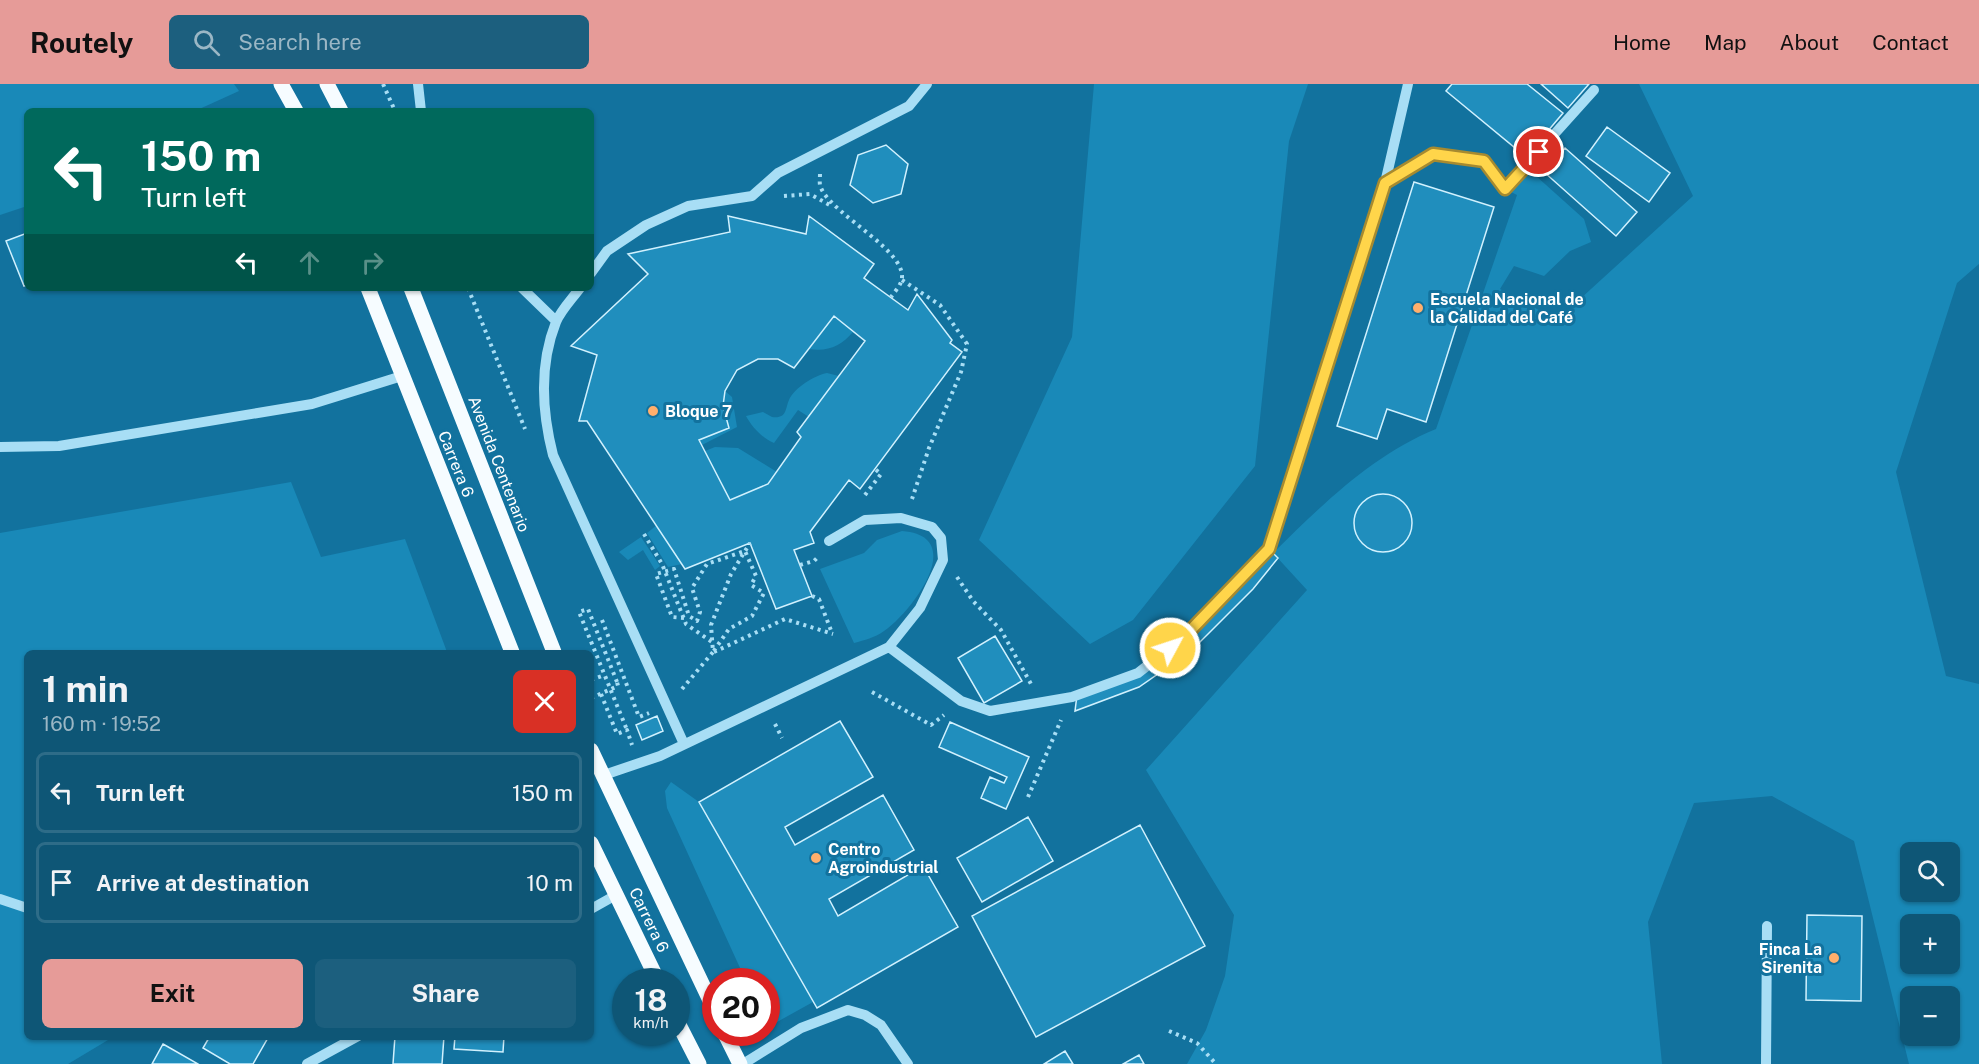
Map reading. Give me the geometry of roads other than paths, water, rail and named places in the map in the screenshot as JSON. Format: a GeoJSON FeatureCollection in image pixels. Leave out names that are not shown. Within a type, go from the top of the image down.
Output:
{"type":"FeatureCollection","features":[{"type":"Feature","properties":{"kind":"main road"},"geometry":{"type":"LineString","coordinates":[[281,84],[294,108]]}},
{"type":"Feature","properties":{"kind":"main road"},"geometry":{"type":"LineString","coordinates":[[327,84],[339,108]]}},
{"type":"Feature","properties":{"kind":"main road","name":"Carrera 6"},"geometry":{"type":"LineString","coordinates":[[369,291],[511,650]]}},
{"type":"Feature","properties":{"kind":"main road","name":"Avenida Centenario"},"geometry":{"type":"LineString","coordinates":[[412,291],[553,650]]}},
{"type":"Feature","properties":{"kind":"main road"},"geometry":{"type":"LineString","coordinates":[[594,757],[702,984]]}},
{"type":"Feature","properties":{"kind":"main road","name":"Carrera 6"},"geometry":{"type":"LineString","coordinates":[[594,849],[652,968]]}},
{"type":"Feature","properties":{"kind":"main road"},"geometry":{"type":"LineString","coordinates":[[690,1046],[699,1064]]}},
{"type":"Feature","properties":{"kind":"main road"},"geometry":{"type":"LineString","coordinates":[[732,1046],[742,1064]]}},
{"type":"Feature","properties":{"kind":"street"},"geometry":{"type":"LineString","coordinates":[[418,84],[421,108]]}},
{"type":"Feature","properties":{"kind":"street"},"geometry":{"type":"LineString","coordinates":[[594,269],[607,251],[646,225],[688,206],[752,196],[778,173],[909,106],[927,84]]}},
{"type":"Feature","properties":{"kind":"street"},"geometry":{"type":"LineString","coordinates":[[889,647],[961,701],[990,711],[1071,697],[1138,673],[1185,636],[1269,549],[1385,183],[1408,84]]}},
{"type":"Feature","properties":{"kind":"street"},"geometry":{"type":"LineString","coordinates":[[1385,183],[1433,154],[1484,161],[1505,189],[1594,90]]}},
{"type":"Feature","properties":{"kind":"street"},"geometry":{"type":"LineString","coordinates":[[525,291],[556,321]]}},
{"type":"Feature","properties":{"kind":"street"},"geometry":{"type":"LineString","coordinates":[[578,291],[556,321],[542,386],[546,426],[553,455],[684,744]]}},
{"type":"Feature","properties":{"kind":"street"},"geometry":{"type":"LineString","coordinates":[[0,447],[59,446],[312,404],[402,376]]}},
{"type":"Feature","properties":{"kind":"street"},"geometry":{"type":"LineString","coordinates":[[602,776],[684,744],[889,647],[920,608],[943,560],[941,538],[932,527],[901,518],[865,520],[830,541]]}},
{"type":"Feature","properties":{"kind":"street"},"geometry":{"type":"LineString","coordinates":[[594,907],[616,895]]}},
{"type":"Feature","properties":{"kind":"street"},"geometry":{"type":"LineString","coordinates":[[0,899],[24,907]]}},
{"type":"Feature","properties":{"kind":"street"},"geometry":{"type":"LineString","coordinates":[[1766,1064],[1767,926]]}},
{"type":"Feature","properties":{"kind":"street"},"geometry":{"type":"LineString","coordinates":[[742,1064],[801,1028],[848,1010],[881,1025],[908,1064]]}},
{"type":"Feature","properties":{"kind":"street"},"geometry":{"type":"LineString","coordinates":[[307,1064],[351,1040]]}},
{"type":"Feature","properties":{"kind":"place","name":"Escuela Nacional de la Calidad del Café"},"geometry":{"type":"Point","coordinates":[1418,308]}},
{"type":"Feature","properties":{"kind":"place","name":"Bloque 7"},"geometry":{"type":"Point","coordinates":[653,411]}},
{"type":"Feature","properties":{"kind":"place","name":"Centro Agroindustrial"},"geometry":{"type":"Point","coordinates":[816,858]}},
{"type":"Feature","properties":{"kind":"place","name":"Finca La Sirenita"},"geometry":{"type":"Point","coordinates":[1834,958]}}]}
